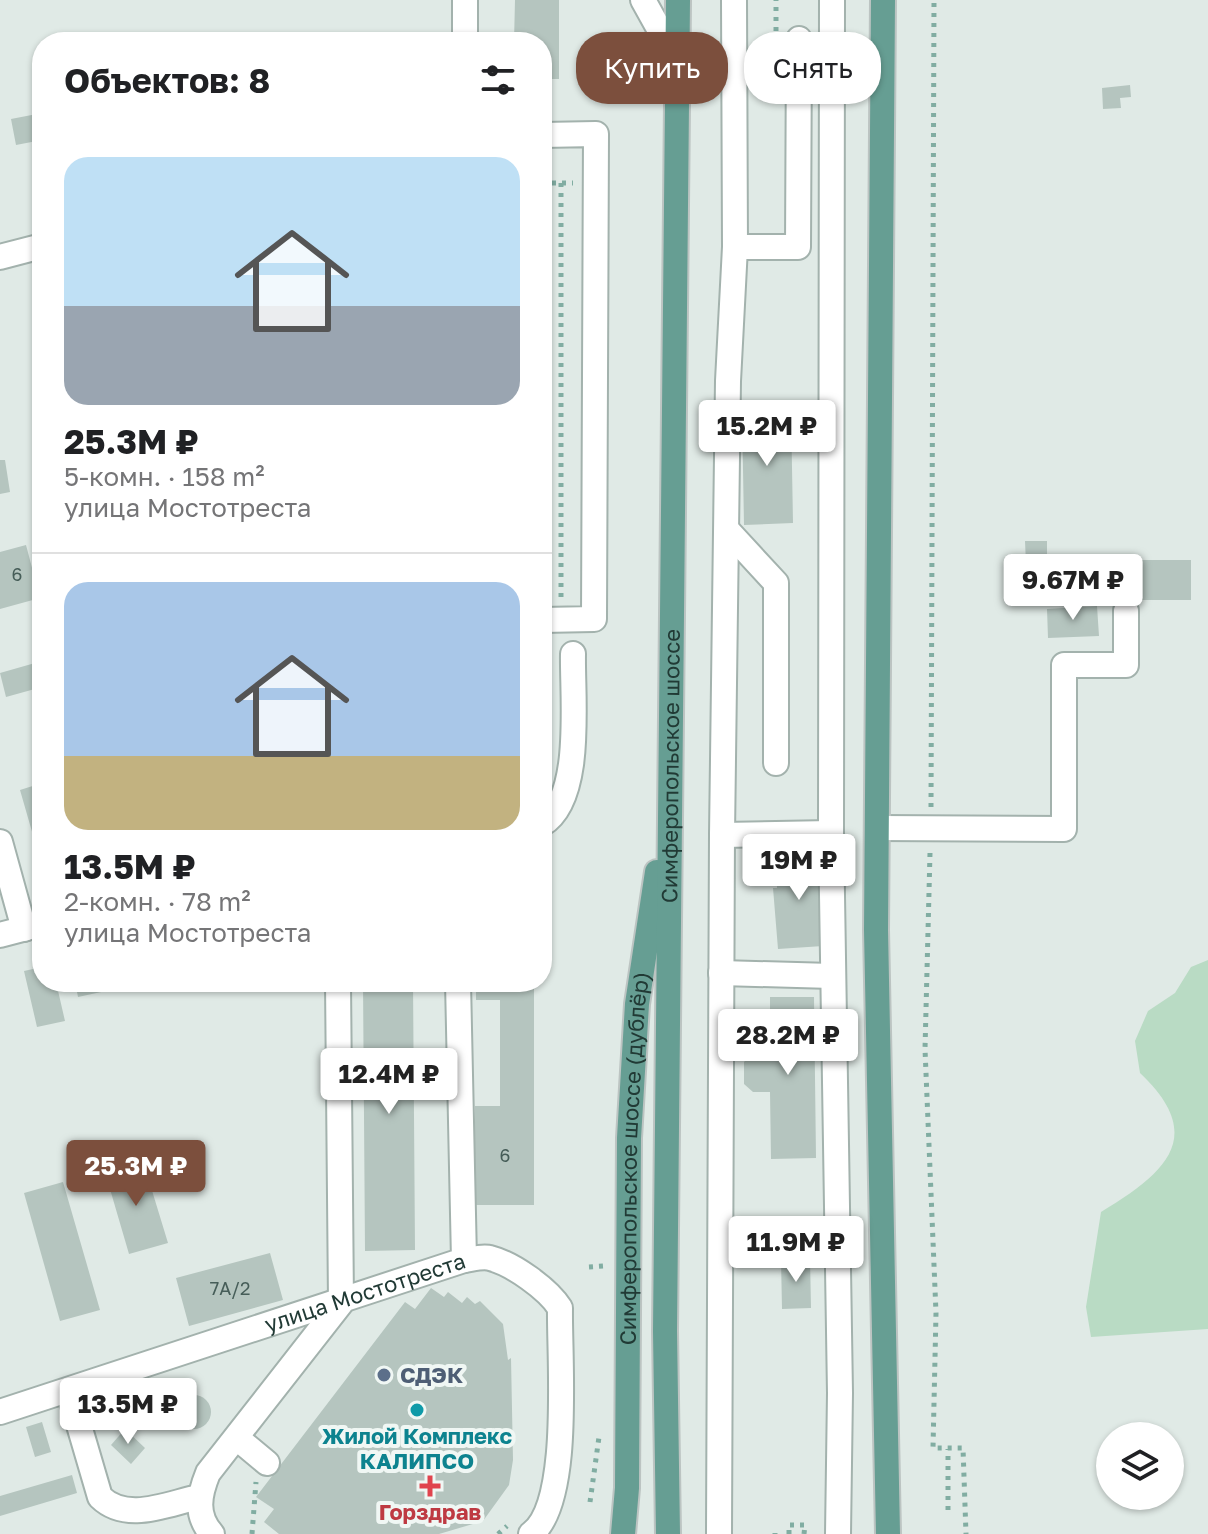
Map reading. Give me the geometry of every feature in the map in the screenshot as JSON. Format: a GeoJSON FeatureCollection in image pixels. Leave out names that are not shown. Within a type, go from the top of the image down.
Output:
{"type":"FeatureCollection","features":[{"type":"Feature","properties":{"kind":"main road","name":"Симферопольское шоссе"},"geometry":{"type":"LineString","coordinates":[[678,0],[678,32]]}},
{"type":"Feature","properties":{"kind":"main road"},"geometry":{"type":"LineString","coordinates":[[883,0],[876,930],[888,1534]]}},
{"type":"Feature","properties":{"kind":"main road","name":"Симферопольское шоссе"},"geometry":{"type":"LineString","coordinates":[[668,1534],[665,1331],[678,104]]}},
{"type":"Feature","properties":{"kind":"main road","name":"Симферопольское шоссе (дублёр)"},"geometry":{"type":"LineString","coordinates":[[623,1534],[627,1488],[629,1138],[636,1019],[671,787]]}},
{"type":"Feature","properties":{"kind":"main road"},"geometry":{"type":"LineString","coordinates":[[612,1534],[627,1488]]}},
{"type":"Feature","properties":{"kind":"street"},"geometry":{"type":"LineString","coordinates":[[465,0],[465,32]]}},
{"type":"Feature","properties":{"kind":"street"},"geometry":{"type":"LineString","coordinates":[[643,0],[661,32]]}},
{"type":"Feature","properties":{"kind":"street"},"geometry":{"type":"LineString","coordinates":[[719,1534],[722,835],[728,381],[735,247],[734,0]]}},
{"type":"Feature","properties":{"kind":"street"},"geometry":{"type":"LineString","coordinates":[[832,0],[831,833],[840,1393],[838,1534]]}},
{"type":"Feature","properties":{"kind":"street"},"geometry":{"type":"LineString","coordinates":[[735,247],[798,247],[799,104]]}},
{"type":"Feature","properties":{"kind":"street"},"geometry":{"type":"LineString","coordinates":[[552,135],[596,134],[594,619],[552,620]]}},
{"type":"Feature","properties":{"kind":"street"},"geometry":{"type":"LineString","coordinates":[[0,257],[32,249]]}},
{"type":"Feature","properties":{"kind":"street"},"geometry":{"type":"LineString","coordinates":[[728,531],[776,583],[776,763]]}},
{"type":"Feature","properties":{"kind":"street"},"geometry":{"type":"LineString","coordinates":[[878,828],[1064,829],[1064,665],[1126,665],[1126,611]]}},
{"type":"Feature","properties":{"kind":"street"},"geometry":{"type":"LineString","coordinates":[[552,817],[570,779],[573,654]]}},
{"type":"Feature","properties":{"kind":"street"},"geometry":{"type":"LineString","coordinates":[[722,835],[831,833]]}},
{"type":"Feature","properties":{"kind":"street"},"geometry":{"type":"LineString","coordinates":[[0,842],[22,929]]}},
{"type":"Feature","properties":{"kind":"street"},"geometry":{"type":"LineString","coordinates":[[721,973],[832,976]]}},
{"type":"Feature","properties":{"kind":"street"},"geometry":{"type":"LineString","coordinates":[[212,1534],[203,1522],[199,1497],[208,1473],[251,1450],[341,1303],[338,992]]}},
{"type":"Feature","properties":{"kind":"street","name":"улица Мостотреста"},"geometry":{"type":"LineString","coordinates":[[0,1412],[341,1303],[464,1260],[458,992]]}},
{"type":"Feature","properties":{"kind":"street"},"geometry":{"type":"LineString","coordinates":[[464,1260],[489,1257],[554,1299],[560,1308],[558,1474],[549,1509],[523,1525]]}},
{"type":"Feature","properties":{"kind":"street"},"geometry":{"type":"LineString","coordinates":[[69,1391],[100,1497],[111,1507],[125,1513],[199,1497]]}},
{"type":"Feature","properties":{"kind":"path"},"geometry":{"type":"LineString","coordinates":[[934,0],[934,670],[925,1049],[936,1313],[933,1448],[963,1448],[966,1534]]}},
{"type":"Feature","properties":{"kind":"path"},"geometry":{"type":"LineString","coordinates":[[552,620],[561,183]]}},
{"type":"Feature","properties":{"kind":"path"},"geometry":{"type":"LineString","coordinates":[[589,1267],[609,1265]]}},
{"type":"Feature","properties":{"kind":"path"},"geometry":{"type":"LineString","coordinates":[[590,1502],[599,1437]]}},
{"type":"Feature","properties":{"kind":"path"},"geometry":{"type":"LineString","coordinates":[[948,1449],[948,1510]]}},
{"type":"Feature","properties":{"kind":"path"},"geometry":{"type":"LineString","coordinates":[[251,1450],[256,1508],[252,1534]]}},
{"type":"Feature","properties":{"kind":"path"},"geometry":{"type":"LineString","coordinates":[[498,1534],[523,1525]]}},
{"type":"Feature","properties":{"kind":"path"},"geometry":{"type":"LineString","coordinates":[[789,1534],[789,1525],[805,1525],[804,1534]]}},
{"type":"Feature","properties":{"kind":"green space"},"geometry":{"type":"Polygon","coordinates":[[[1208,960],[1208,1329],[1091,1337],[1086,1307],[1101,1212],[1144,1183],[1159,1168],[1170,1152],[1174,1135],[1172,1116],[1140,1073],[1135,1041],[1148,1011],[1175,993],[1191,967],[1208,960]]]}},
{"type":"Feature","properties":{"kind":"building"},"geometry":{"type":"Polygon","coordinates":[[[515,0],[559,0],[559,79],[552,79],[552,32],[514,32],[515,0]]]}},
{"type":"Feature","properties":{"kind":"building"},"geometry":{"type":"Polygon","coordinates":[[[1130,85],[1131,97],[1120,98],[1121,108],[1103,109],[1102,88],[1130,85]]]}},
{"type":"Feature","properties":{"kind":"building"},"geometry":{"type":"Polygon","coordinates":[[[32,115],[32,142],[16,145],[11,119],[32,115]]]}},
{"type":"Feature","properties":{"kind":"building"},"geometry":{"type":"Polygon","coordinates":[[[791,412],[793,523],[744,525],[742,413],[791,412]]]}},
{"type":"Feature","properties":{"kind":"building"},"geometry":{"type":"Polygon","coordinates":[[[0,460],[5,460],[10,492],[0,494],[0,460]]]}},
{"type":"Feature","properties":{"kind":"building"},"geometry":{"type":"Polygon","coordinates":[[[1025,541],[1047,541],[1047,564],[1026,564],[1025,541]]]}},
{"type":"Feature","properties":{"kind":"building"},"geometry":{"type":"Polygon","coordinates":[[[26,545],[32,568],[32,600],[0,609],[0,552],[26,545]]]}},
{"type":"Feature","properties":{"kind":"building"},"geometry":{"type":"Polygon","coordinates":[[[1128,560],[1191,560],[1191,600],[1128,600],[1128,560]]]}},
{"type":"Feature","properties":{"kind":"building"},"geometry":{"type":"Polygon","coordinates":[[[1097,606],[1099,636],[1048,638],[1047,609],[1097,606]]]}},
{"type":"Feature","properties":{"kind":"building"},"geometry":{"type":"Polygon","coordinates":[[[32,664],[32,690],[6,697],[0,673],[32,664]]]}},
{"type":"Feature","properties":{"kind":"building"},"geometry":{"type":"Polygon","coordinates":[[[32,786],[32,832],[20,790],[32,786]]]}},
{"type":"Feature","properties":{"kind":"building"},"geometry":{"type":"Polygon","coordinates":[[[776,854],[822,858],[823,946],[778,949],[773,888],[777,888],[776,854]]]}},
{"type":"Feature","properties":{"kind":"building"},"geometry":{"type":"Polygon","coordinates":[[[32,969],[32,992],[58,992],[65,1021],[37,1027],[24,971],[32,969]]]}},
{"type":"Feature","properties":{"kind":"building"},"geometry":{"type":"Polygon","coordinates":[[[77,992],[101,992],[78,997],[77,992]]]}},
{"type":"Feature","properties":{"kind":"building"},"geometry":{"type":"Polygon","coordinates":[[[363,992],[413,992],[415,1250],[365,1251],[363,992]]]}},
{"type":"Feature","properties":{"kind":"building"},"geometry":{"type":"Polygon","coordinates":[[[476,992],[534,992],[534,1205],[475,1205],[475,1106],[500,1106],[500,1000],[476,1000],[476,992]]]}},
{"type":"Feature","properties":{"kind":"building"},"geometry":{"type":"Polygon","coordinates":[[[770,997],[814,997],[816,1158],[771,1159],[770,1092],[753,1092],[744,1084],[744,1062],[753,1052],[770,1051],[770,997]]]}},
{"type":"Feature","properties":{"kind":"building"},"geometry":{"type":"Polygon","coordinates":[[[143,1161],[168,1243],[129,1254],[105,1172],[143,1161]]]}},
{"type":"Feature","properties":{"kind":"building"},"geometry":{"type":"Polygon","coordinates":[[[63,1182],[100,1310],[60,1321],[24,1193],[63,1182]]]}},
{"type":"Feature","properties":{"kind":"building"},"geometry":{"type":"Polygon","coordinates":[[[270,1253],[283,1300],[189,1326],[176,1278],[270,1253]]]}},
{"type":"Feature","properties":{"kind":"building"},"geometry":{"type":"Polygon","coordinates":[[[810,1258],[811,1308],[782,1309],[781,1259],[810,1258]]]}},
{"type":"Feature","properties":{"kind":"building","name":"Жилой Комплекс КАЛИПСО"},"geometry":{"type":"Polygon","coordinates":[[[431,1288],[444,1297],[448,1292],[462,1303],[467,1297],[475,1304],[480,1301],[503,1324],[508,1360],[511,1358],[513,1460],[509,1485],[483,1521],[439,1534],[279,1534],[264,1522],[274,1509],[256,1497],[405,1302],[415,1309],[431,1288]]]}},
{"type":"Feature","properties":{"kind":"building"},"geometry":{"type":"Polygon","coordinates":[[[194,1395],[206,1400],[211,1412],[206,1424],[194,1429],[182,1424],[177,1412],[182,1400],[194,1395]]]}},
{"type":"Feature","properties":{"kind":"building"},"geometry":{"type":"Polygon","coordinates":[[[42,1422],[51,1452],[35,1457],[26,1427],[42,1422]]]}},
{"type":"Feature","properties":{"kind":"building"},"geometry":{"type":"Polygon","coordinates":[[[125,1429],[145,1448],[131,1464],[111,1445],[125,1429]]]}},
{"type":"Feature","properties":{"kind":"building"},"geometry":{"type":"Polygon","coordinates":[[[72,1475],[77,1493],[0,1516],[0,1496],[72,1475]]]}},
{"type":"Feature","properties":{"kind":"place","name":"СДЭК"},"geometry":{"type":"Point","coordinates":[384,1375]}},
{"type":"Feature","properties":{"kind":"place","name":"Жилой Комплекс КАЛИПСО"},"geometry":{"type":"Point","coordinates":[417,1410]}},
{"type":"Feature","properties":{"kind":"place","name":"Горздрав"},"geometry":{"type":"Point","coordinates":[430,1486]}}]}
